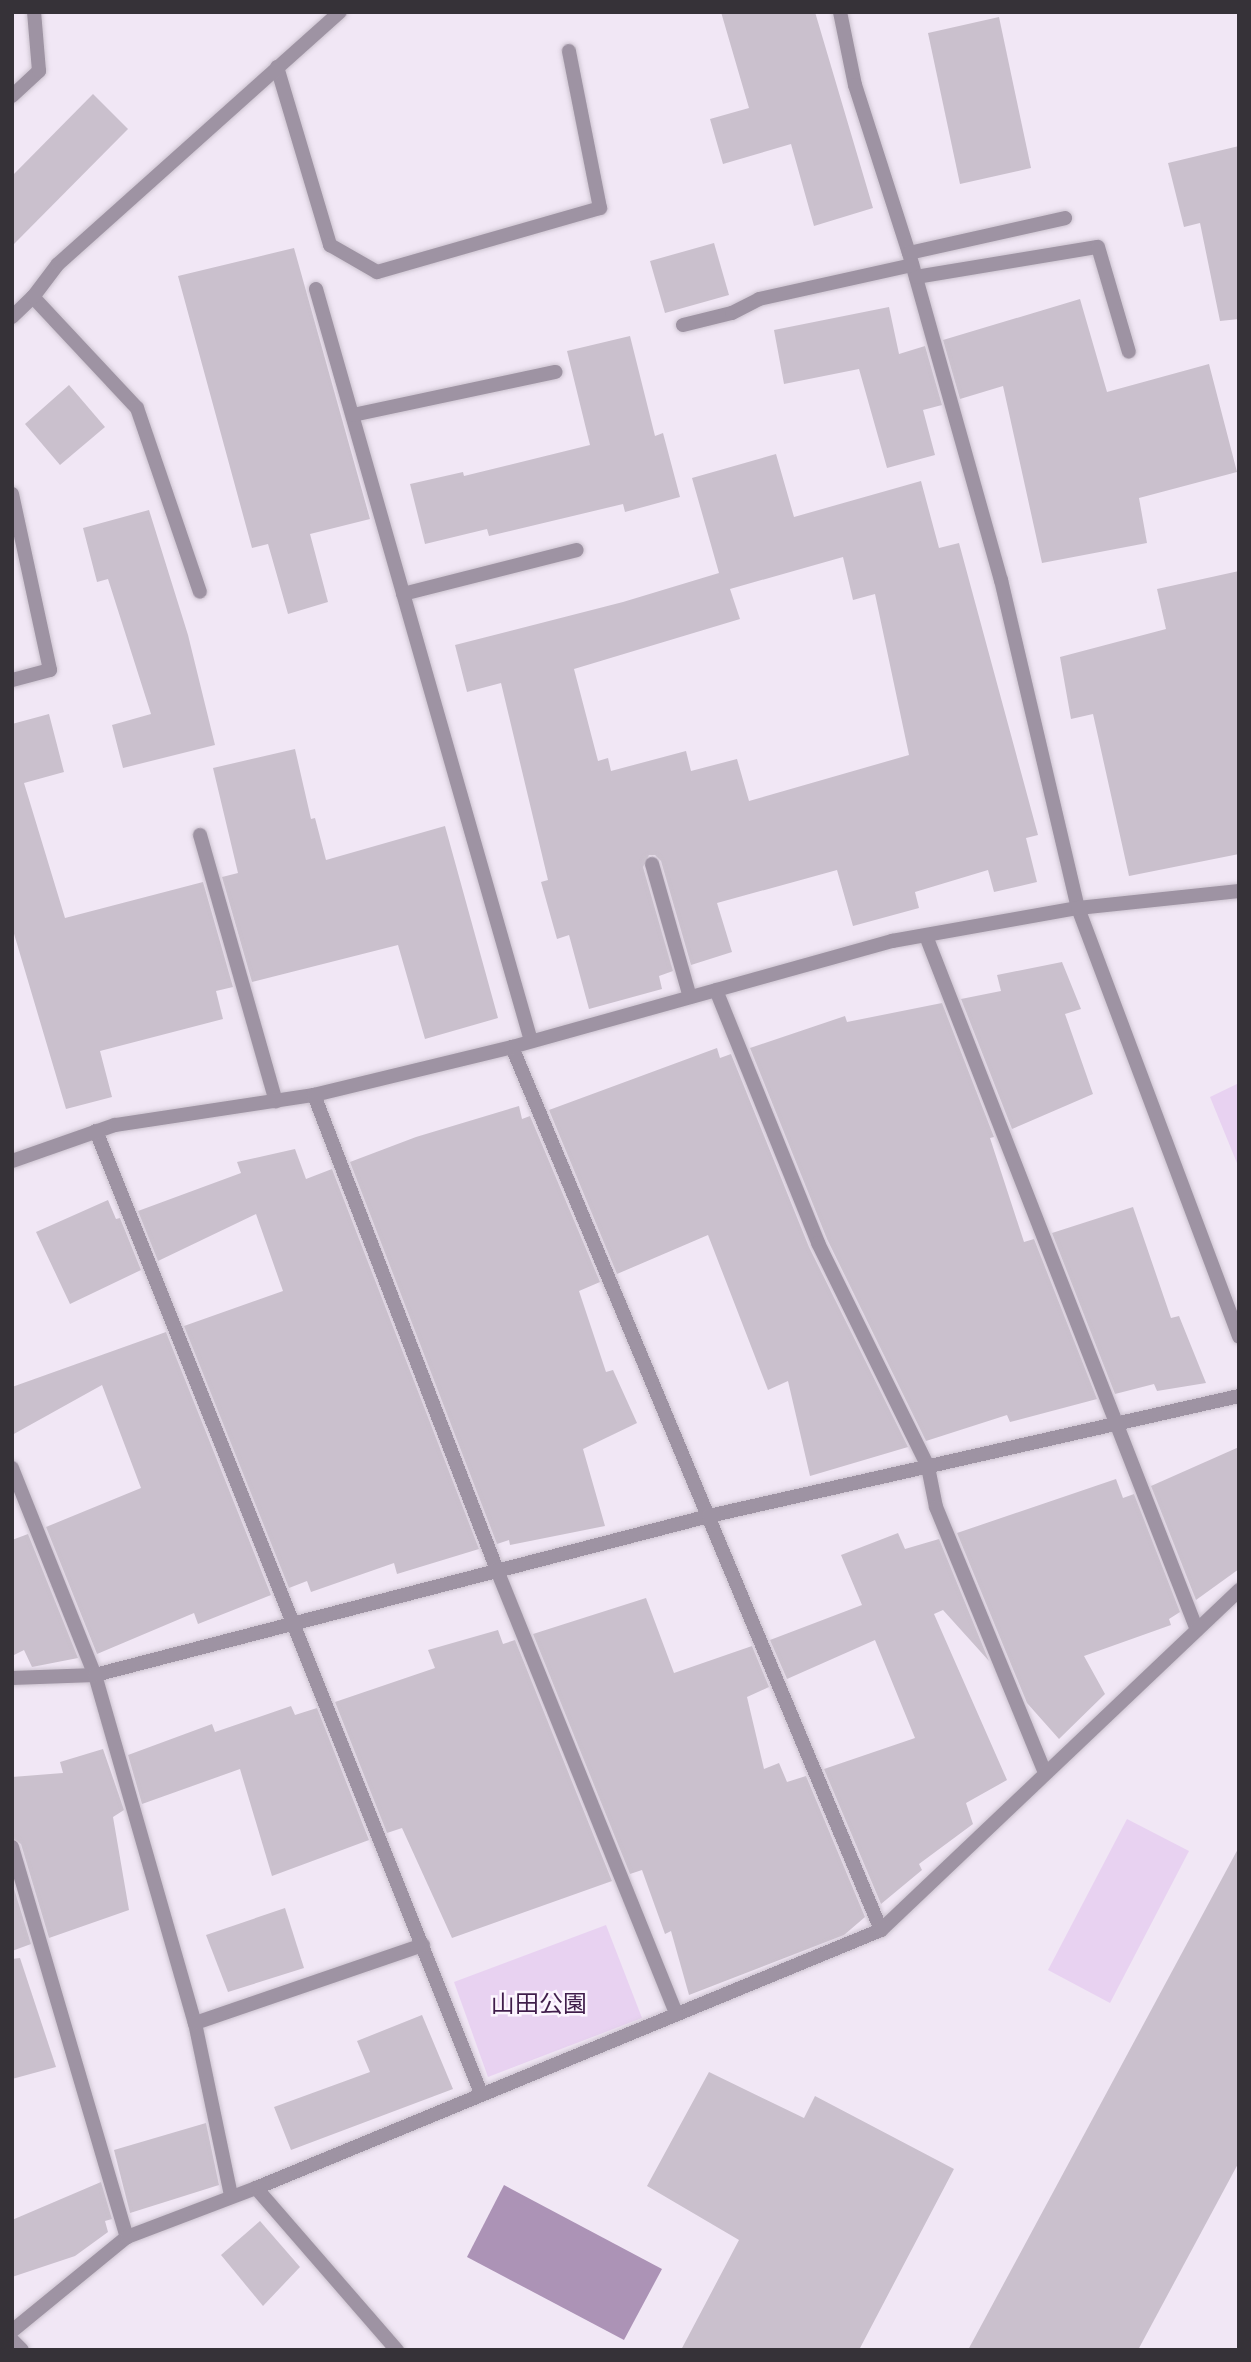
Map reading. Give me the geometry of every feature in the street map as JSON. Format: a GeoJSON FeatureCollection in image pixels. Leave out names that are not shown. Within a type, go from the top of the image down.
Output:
{"type":"FeatureCollection","features":[{"type":"Feature","properties":{"kind":"street"},"geometry":{"type":"LineString","coordinates":[[12,96],[39,71],[34,12]]}},
{"type":"Feature","properties":{"kind":"street"},"geometry":{"type":"LineString","coordinates":[[12,317],[33,297],[58,264],[340,12]]}},
{"type":"Feature","properties":{"kind":"street"},"geometry":{"type":"LineString","coordinates":[[840,12],[855,85],[912,265],[1001,580],[1077,908],[1239,1338]]}},
{"type":"Feature","properties":{"kind":"street"},"geometry":{"type":"LineString","coordinates":[[277,67],[330,245],[377,272],[600,208],[569,51]]}},
{"type":"Feature","properties":{"kind":"street"},"geometry":{"type":"LineString","coordinates":[[683,325],[732,313],[759,299],[912,265],[1065,218]]}},
{"type":"Feature","properties":{"kind":"street"},"geometry":{"type":"LineString","coordinates":[[912,265],[1098,247],[1129,352]]}},
{"type":"Feature","properties":{"kind":"street"},"geometry":{"type":"LineString","coordinates":[[316,289],[531,1041]]}},
{"type":"Feature","properties":{"kind":"street"},"geometry":{"type":"LineString","coordinates":[[33,297],[137,408],[200,592]]}},
{"type":"Feature","properties":{"kind":"street"},"geometry":{"type":"LineString","coordinates":[[353,415],[555,372]]}},
{"type":"Feature","properties":{"kind":"street"},"geometry":{"type":"LineString","coordinates":[[12,494],[50,670],[12,680]]}},
{"type":"Feature","properties":{"kind":"street"},"geometry":{"type":"LineString","coordinates":[[403,594],[577,550]]}},
{"type":"Feature","properties":{"kind":"street"},"geometry":{"type":"LineString","coordinates":[[200,835],[276,1101]]}},
{"type":"Feature","properties":{"kind":"street"},"geometry":{"type":"LineString","coordinates":[[652,864],[690,997]]}},
{"type":"Feature","properties":{"kind":"street"},"geometry":{"type":"LineString","coordinates":[[12,1161],[115,1125],[313,1095],[512,1047],[892,941],[1077,908],[1239,891]]}},
{"type":"Feature","properties":{"kind":"street"},"geometry":{"type":"LineString","coordinates":[[926,936],[1198,1630]]}},
{"type":"Feature","properties":{"kind":"street"},"geometry":{"type":"LineString","coordinates":[[716,990],[818,1243],[929,1467],[936,1507],[1045,1773]]}},
{"type":"Feature","properties":{"kind":"street"},"geometry":{"type":"LineString","coordinates":[[512,1047],[881,1930]]}},
{"type":"Feature","properties":{"kind":"street"},"geometry":{"type":"LineString","coordinates":[[313,1095],[497,1570],[676,2014]]}},
{"type":"Feature","properties":{"kind":"street"},"geometry":{"type":"LineString","coordinates":[[96,1131],[481,2093]]}},
{"type":"Feature","properties":{"kind":"street"},"geometry":{"type":"LineString","coordinates":[[12,1678],[95,1675],[709,1516],[1239,1396]]}},
{"type":"Feature","properties":{"kind":"street"},"geometry":{"type":"LineString","coordinates":[[12,1468],[95,1675],[195,2023],[231,2196]]}},
{"type":"Feature","properties":{"kind":"street"},"geometry":{"type":"LineString","coordinates":[[12,2331],[127,2237],[256,2188],[881,1930],[1239,1590]]}},
{"type":"Feature","properties":{"kind":"street"},"geometry":{"type":"LineString","coordinates":[[12,1847],[127,2237]]}},
{"type":"Feature","properties":{"kind":"street"},"geometry":{"type":"LineString","coordinates":[[195,2023],[422,1945]]}},
{"type":"Feature","properties":{"kind":"street"},"geometry":{"type":"LineString","coordinates":[[256,2188],[397,2350]]}},
{"type":"Feature","properties":{"kind":"street"},"geometry":{"type":"LineString","coordinates":[[12,2340],[22,2350]]}},
{"type":"Feature","properties":{"kind":"green space"},"geometry":{"type":"Polygon","coordinates":[[[1239,1083],[1239,1168],[1210,1097],[1239,1083]]]}},
{"type":"Feature","properties":{"kind":"green space"},"geometry":{"type":"Polygon","coordinates":[[[1127,1819],[1189,1851],[1110,2003],[1048,1970],[1127,1819]]]}},
{"type":"Feature","properties":{"kind":"green space","name":"山田公園"},"geometry":{"type":"Polygon","coordinates":[[[606,1925],[642,2018],[488,2077],[454,1982],[606,1925]]]}},
{"type":"Feature","properties":{"kind":"shaded area"},"geometry":{"type":"Polygon","coordinates":[[[504,2185],[662,2269],[624,2340],[467,2257],[504,2185]]]}},
{"type":"Feature","properties":{"kind":"building"},"geometry":{"type":"Polygon","coordinates":[[[721,12],[815,12],[873,208],[814,226],[791,144],[723,164],[710,119],[749,108],[721,12]]]}},
{"type":"Feature","properties":{"kind":"building"},"geometry":{"type":"Polygon","coordinates":[[[999,17],[1031,168],[960,184],[928,33],[999,17]]]}},
{"type":"Feature","properties":{"kind":"building"},"geometry":{"type":"Polygon","coordinates":[[[93,94],[128,129],[12,246],[12,176],[93,94]]]}},
{"type":"Feature","properties":{"kind":"building"},"geometry":{"type":"Polygon","coordinates":[[[1239,146],[1239,319],[1220,321],[1200,223],[1184,227],[1168,163],[1239,146]]]}},
{"type":"Feature","properties":{"kind":"building"},"geometry":{"type":"Polygon","coordinates":[[[714,243],[729,295],[665,313],[650,261],[714,243]]]}},
{"type":"Feature","properties":{"kind":"building"},"geometry":{"type":"Polygon","coordinates":[[[294,248],[370,519],[310,534],[328,602],[288,614],[268,544],[252,548],[178,276],[294,248]]]}},
{"type":"Feature","properties":{"kind":"building"},"geometry":{"type":"Polygon","coordinates":[[[1080,299],[1107,392],[1209,364],[1237,472],[1139,498],[1147,543],[1042,563],[1003,386],[960,399],[943,340],[1080,299]]]}},
{"type":"Feature","properties":{"kind":"building"},"geometry":{"type":"Polygon","coordinates":[[[889,307],[899,354],[925,346],[942,405],[923,410],[935,455],[887,468],[859,369],[784,384],[774,330],[889,307]]]}},
{"type":"Feature","properties":{"kind":"building"},"geometry":{"type":"Polygon","coordinates":[[[630,336],[655,436],[663,433],[680,497],[625,512],[623,504],[489,536],[487,529],[425,544],[410,484],[463,472],[464,476],[590,445],[567,351],[630,336]]]}},
{"type":"Feature","properties":{"kind":"building"},"geometry":{"type":"Polygon","coordinates":[[[69,385],[105,427],[60,465],[25,424],[69,385]]]}},
{"type":"Feature","properties":{"kind":"building"},"geometry":{"type":"Polygon","coordinates":[[[776,454],[794,517],[921,481],[939,548],[959,543],[1038,835],[1026,838],[1037,882],[994,892],[988,870],[915,892],[919,908],[853,926],[837,870],[717,903],[732,952],[691,965],[661,861],[655,855],[649,855],[643,867],[673,971],[659,976],[662,989],[589,1009],[569,935],[557,939],[541,882],[548,880],[501,683],[467,692],[455,645],[623,602],[719,573],[692,478],[776,454]],[[843,557],[730,589],[740,619],[574,669],[598,761],[608,758],[611,771],[686,751],[691,771],[737,759],[749,801],[909,755],[875,594],[853,600],[843,557]]]}},
{"type":"Feature","properties":{"kind":"building"},"geometry":{"type":"Polygon","coordinates":[[[149,510],[188,635],[215,745],[123,768],[112,725],[151,714],[108,579],[97,582],[83,528],[149,510]]]}},
{"type":"Feature","properties":{"kind":"building"},"geometry":{"type":"Polygon","coordinates":[[[1239,571],[1239,854],[1129,876],[1093,714],[1071,719],[1060,657],[1166,629],[1157,589],[1239,571]]]}},
{"type":"Feature","properties":{"kind":"building"},"geometry":{"type":"Polygon","coordinates":[[[49,714],[64,772],[24,783],[65,918],[203,882],[233,987],[216,991],[223,1019],[100,1051],[112,1097],[66,1109],[12,927],[12,724],[49,714]]]}},
{"type":"Feature","properties":{"kind":"building"},"geometry":{"type":"Polygon","coordinates":[[[295,749],[311,819],[315,818],[326,860],[445,826],[498,1018],[425,1039],[398,945],[252,982],[222,877],[238,873],[213,768],[295,749]]]}},
{"type":"Feature","properties":{"kind":"building"},"geometry":{"type":"Polygon","coordinates":[[[1062,962],[1081,1009],[1065,1014],[1093,1094],[1012,1129],[961,999],[1001,991],[997,975],[1062,962]]]}},
{"type":"Feature","properties":{"kind":"building"},"geometry":{"type":"Polygon","coordinates":[[[942,1003],[994,1137],[990,1138],[1024,1242],[1034,1239],[1097,1399],[1010,1422],[1007,1415],[926,1441],[827,1239],[750,1048],[845,1016],[847,1022],[942,1003]]]}},
{"type":"Feature","properties":{"kind":"building"},"geometry":{"type":"Polygon","coordinates":[[[717,1048],[720,1058],[731,1054],[809,1247],[908,1447],[810,1476],[788,1381],[768,1390],[708,1235],[617,1274],[549,1110],[717,1048]]]}},
{"type":"Feature","properties":{"kind":"building"},"geometry":{"type":"Polygon","coordinates":[[[519,1106],[522,1119],[530,1116],[600,1282],[579,1291],[606,1372],[613,1370],[637,1423],[583,1449],[605,1526],[510,1545],[509,1540],[497,1544],[350,1162],[416,1137],[519,1106]]]}},
{"type":"Feature","properties":{"kind":"building"},"geometry":{"type":"Polygon","coordinates":[[[295,1149],[306,1179],[332,1169],[479,1549],[397,1574],[394,1563],[311,1592],[307,1581],[289,1588],[184,1326],[283,1291],[256,1214],[158,1261],[138,1211],[241,1173],[237,1162],[295,1149]]]}},
{"type":"Feature","properties":{"kind":"building"},"geometry":{"type":"Polygon","coordinates":[[[108,1200],[116,1219],[120,1218],[141,1270],[70,1304],[36,1232],[108,1200]]]}},
{"type":"Feature","properties":{"kind":"building"},"geometry":{"type":"Polygon","coordinates":[[[1133,1207],[1171,1318],[1179,1316],[1206,1383],[1157,1391],[1154,1384],[1115,1394],[1052,1233],[1133,1207]]]}},
{"type":"Feature","properties":{"kind":"building"},"geometry":{"type":"Polygon","coordinates":[[[166,1332],[271,1595],[198,1624],[194,1613],[97,1654],[46,1527],[141,1488],[102,1385],[12,1435],[12,1387],[166,1332]]]}},
{"type":"Feature","properties":{"kind":"building"},"geometry":{"type":"Polygon","coordinates":[[[1239,1447],[1239,1569],[1196,1600],[1151,1486],[1239,1447]]]}},
{"type":"Feature","properties":{"kind":"building"},"geometry":{"type":"Polygon","coordinates":[[[1116,1479],[1123,1498],[1134,1494],[1180,1612],[1169,1619],[1171,1625],[1084,1656],[1105,1694],[1059,1739],[1027,1703],[957,1533],[1116,1479]]]}},
{"type":"Feature","properties":{"kind":"building"},"geometry":{"type":"Polygon","coordinates":[[[898,1533],[905,1549],[939,1539],[989,1661],[943,1610],[934,1614],[1007,1780],[966,1803],[973,1824],[919,1864],[922,1870],[881,1904],[824,1769],[915,1738],[875,1640],[787,1679],[770,1640],[862,1605],[841,1555],[898,1533]]]}},
{"type":"Feature","properties":{"kind":"building"},"geometry":{"type":"Polygon","coordinates":[[[28,1534],[78,1658],[32,1667],[24,1650],[12,1656],[12,1540],[28,1534]]]}},
{"type":"Feature","properties":{"kind":"building"},"geometry":{"type":"Polygon","coordinates":[[[646,1598],[674,1673],[752,1646],[769,1687],[747,1697],[764,1769],[779,1763],[787,1782],[806,1776],[865,1917],[844,1935],[689,1995],[671,1931],[665,1934],[642,1870],[630,1874],[533,1634],[646,1598]]]}},
{"type":"Feature","properties":{"kind":"building"},"geometry":{"type":"Polygon","coordinates":[[[498,1630],[503,1644],[515,1640],[612,1881],[452,1938],[402,1828],[387,1833],[335,1702],[435,1668],[428,1650],[498,1630]]]}},
{"type":"Feature","properties":{"kind":"building"},"geometry":{"type":"Polygon","coordinates":[[[291,1706],[295,1715],[317,1708],[369,1840],[272,1876],[240,1769],[142,1804],[128,1755],[212,1724],[215,1732],[291,1706]]]}},
{"type":"Feature","properties":{"kind":"building"},"geometry":{"type":"Polygon","coordinates":[[[103,1749],[124,1810],[113,1817],[129,1910],[49,1938],[21,1844],[12,1838],[12,1777],[63,1773],[60,1762],[103,1749]]]}},
{"type":"Feature","properties":{"kind":"building"},"geometry":{"type":"Polygon","coordinates":[[[1239,1847],[1239,2162],[1138,2350],[968,2350],[1239,1847]]]}},
{"type":"Feature","properties":{"kind":"building"},"geometry":{"type":"Polygon","coordinates":[[[12,1882],[31,1944],[12,1951],[12,1882]]]}},
{"type":"Feature","properties":{"kind":"building"},"geometry":{"type":"Polygon","coordinates":[[[285,1908],[304,1968],[228,1992],[206,1935],[285,1908]]]}},
{"type":"Feature","properties":{"kind":"building"},"geometry":{"type":"Polygon","coordinates":[[[20,1958],[56,2067],[12,2079],[12,1959],[20,1958]]]}},
{"type":"Feature","properties":{"kind":"building"},"geometry":{"type":"Polygon","coordinates":[[[422,2015],[453,2089],[291,2150],[274,2107],[370,2072],[357,2041],[422,2015]]]}},
{"type":"Feature","properties":{"kind":"building"},"geometry":{"type":"Polygon","coordinates":[[[709,2072],[804,2118],[815,2096],[954,2169],[859,2350],[681,2350],[739,2240],[647,2186],[709,2072]]]}},
{"type":"Feature","properties":{"kind":"building"},"geometry":{"type":"Polygon","coordinates":[[[206,2123],[219,2185],[130,2213],[114,2150],[206,2123]]]}},
{"type":"Feature","properties":{"kind":"building"},"geometry":{"type":"Polygon","coordinates":[[[101,2182],[112,2219],[105,2221],[108,2232],[75,2256],[12,2277],[12,2220],[101,2182]]]}},
{"type":"Feature","properties":{"kind":"building"},"geometry":{"type":"Polygon","coordinates":[[[260,2221],[300,2267],[263,2306],[221,2255],[260,2221]]]}}]}
